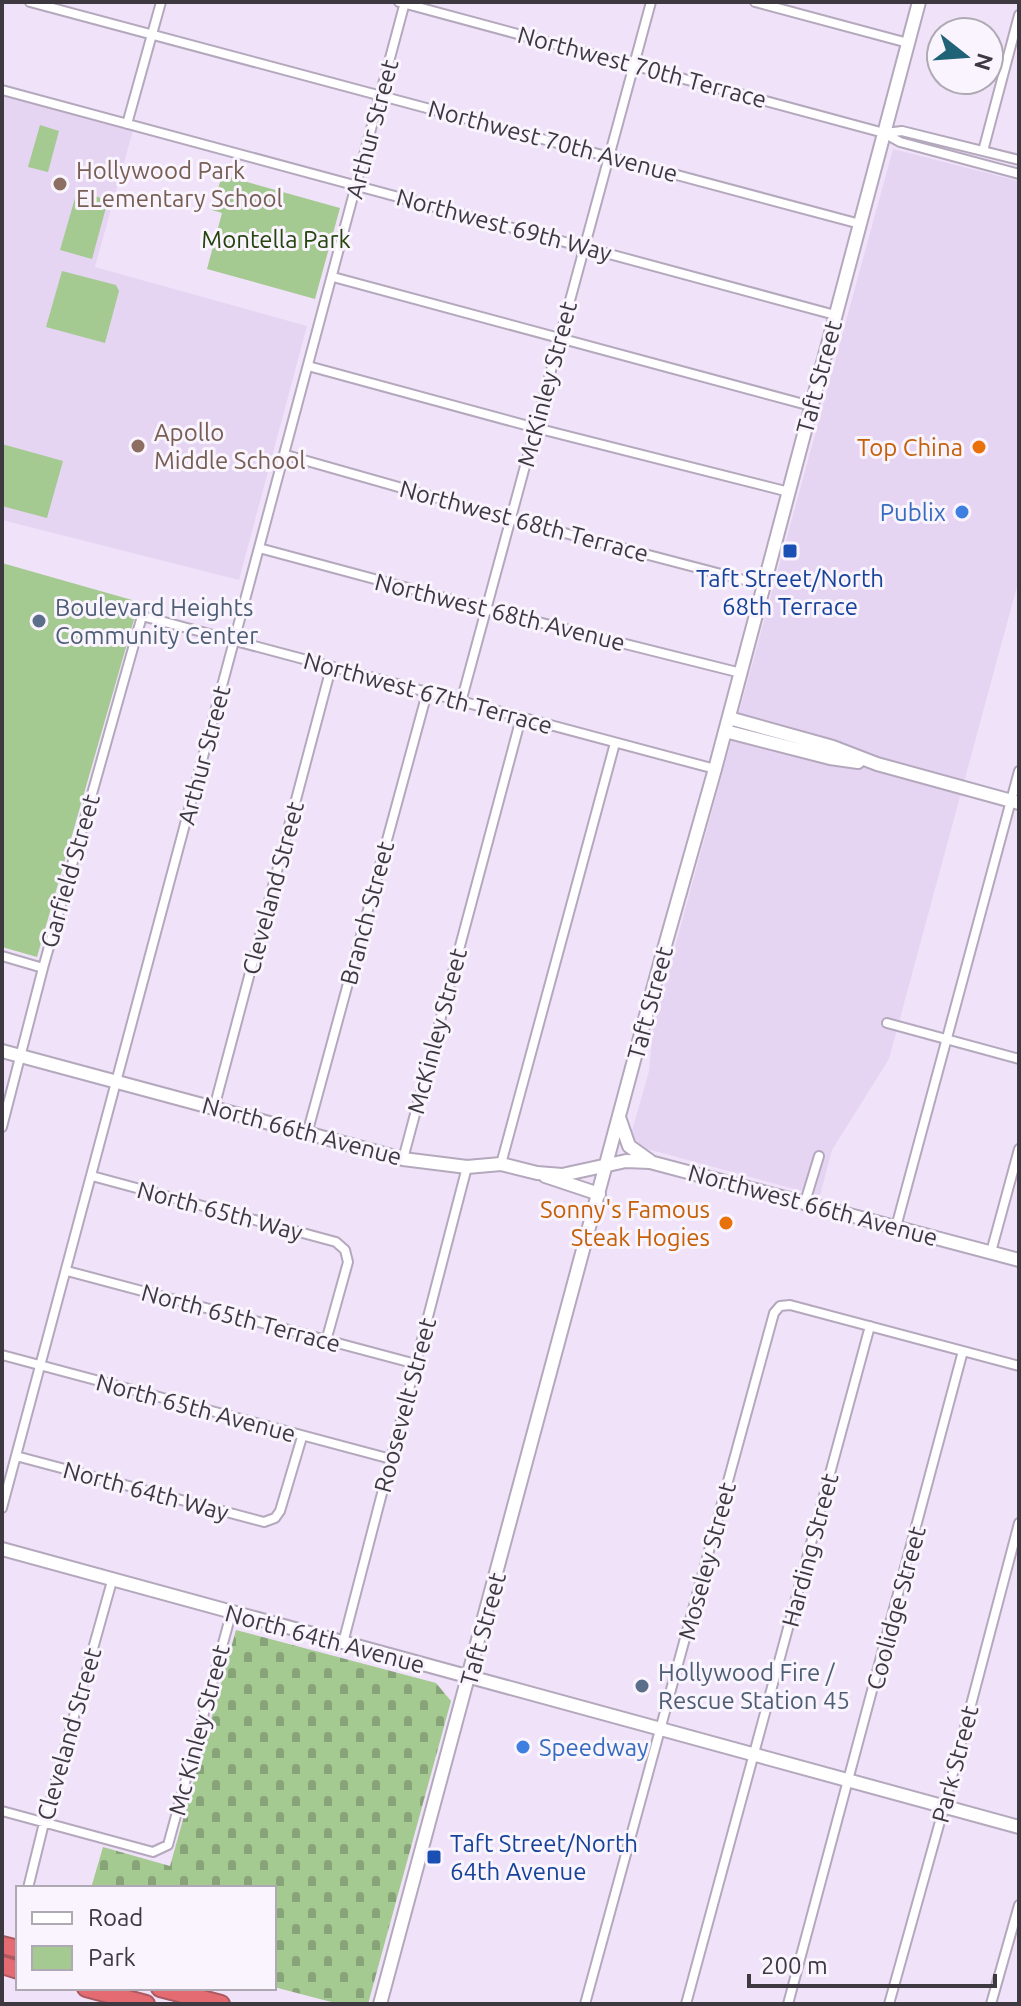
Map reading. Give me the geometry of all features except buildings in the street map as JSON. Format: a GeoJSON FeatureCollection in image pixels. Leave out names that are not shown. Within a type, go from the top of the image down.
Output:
{"type":"FeatureCollection","features":[{"type":"Feature","properties":{"kind":"highway"},"geometry":{"type":"LineString","coordinates":[[94,1990],[146,2004]]}},
{"type":"Feature","properties":{"kind":"highway"},"geometry":{"type":"LineString","coordinates":[[168,1990],[221,2004]]}},
{"type":"Feature","properties":{"kind":"street","name":"Northwest 70th Avenue"},"geometry":{"type":"LineString","coordinates":[[30,2],[860,224]]}},
{"type":"Feature","properties":{"kind":"street"},"geometry":{"type":"LineString","coordinates":[[127,124],[161,2]]}},
{"type":"Feature","properties":{"kind":"street"},"geometry":{"type":"LineString","coordinates":[[633,65],[651,2]]}},
{"type":"Feature","properties":{"kind":"street"},"geometry":{"type":"LineString","coordinates":[[755,2],[908,43]]}},
{"type":"Feature","properties":{"kind":"street","name":"Taft Street"},"geometry":{"type":"LineString","coordinates":[[380,2004],[741,673],[919,2]]}},
{"type":"Feature","properties":{"kind":"street","name":"Northwest 70th Terrace"},"geometry":{"type":"LineString","coordinates":[[403,3],[884,133]]}},
{"type":"Feature","properties":{"kind":"street","name":"Arthur Street"},"geometry":{"type":"LineString","coordinates":[[2,1508],[233,641],[286,455],[403,3]]}},
{"type":"Feature","properties":{"kind":"street"},"geometry":{"type":"LineString","coordinates":[[983,151],[1019,15]]}},
{"type":"Feature","properties":{"kind":"street","name":"McKinley Street"},"geometry":{"type":"LineString","coordinates":[[461,702],[633,65]]}},
{"type":"Feature","properties":{"kind":"street","name":"Northwest 69th Way"},"geometry":{"type":"LineString","coordinates":[[2,90],[835,315]]}},
{"type":"Feature","properties":{"kind":"street"},"geometry":{"type":"LineString","coordinates":[[884,133],[902,131],[1019,160]]}},
{"type":"Feature","properties":{"kind":"street"},"geometry":{"type":"LineString","coordinates":[[884,133],[900,142],[1019,174]]}},
{"type":"Feature","properties":{"kind":"street"},"geometry":{"type":"LineString","coordinates":[[333,277],[811,406]]}},
{"type":"Feature","properties":{"kind":"street"},"geometry":{"type":"LineString","coordinates":[[308,366],[789,492]]}},
{"type":"Feature","properties":{"kind":"street","name":"Northwest 68th Terrace"},"geometry":{"type":"LineString","coordinates":[[286,455],[511,519],[763,585]]}},
{"type":"Feature","properties":{"kind":"street","name":"Northwest 68th Avenue"},"geometry":{"type":"LineString","coordinates":[[259,548],[741,673]]}},
{"type":"Feature","properties":{"kind":"street","name":"Northwest 67th Terrace"},"geometry":{"type":"LineString","coordinates":[[142,616],[715,769]]}},
{"type":"Feature","properties":{"kind":"street","name":"Garfield Street"},"geometry":{"type":"LineString","coordinates":[[2,1127],[43,968],[142,616]]}},
{"type":"Feature","properties":{"kind":"street","name":"Cleveland Street"},"geometry":{"type":"LineString","coordinates":[[214,1108],[331,668]]}},
{"type":"Feature","properties":{"kind":"street","name":"Branch Street"},"geometry":{"type":"LineString","coordinates":[[307,1134],[427,693]]}},
{"type":"Feature","properties":{"kind":"street","name":"McKinley Street"},"geometry":{"type":"LineString","coordinates":[[403,1159],[521,718]]}},
{"type":"Feature","properties":{"kind":"street"},"geometry":{"type":"LineString","coordinates":[[727,724],[833,747],[877,764],[1015,802]]}},
{"type":"Feature","properties":{"kind":"street"},"geometry":{"type":"LineString","coordinates":[[501,1164],[615,743]]}},
{"type":"Feature","properties":{"kind":"street"},"geometry":{"type":"LineString","coordinates":[[896,1227],[1015,802],[1019,771]]}},
{"type":"Feature","properties":{"kind":"street"},"geometry":{"type":"LineString","coordinates":[[2,956],[43,968]]}},
{"type":"Feature","properties":{"kind":"street"},"geometry":{"type":"LineString","coordinates":[[887,1023],[1019,1059]]}},
{"type":"Feature","properties":{"kind":"street","name":"North 66th Avenue"},"geometry":{"type":"LineString","coordinates":[[2,1051],[403,1159],[467,1167],[501,1164],[537,1173],[562,1175],[607,1164]]}},
{"type":"Feature","properties":{"kind":"street"},"geometry":{"type":"LineString","coordinates":[[619,1117],[629,1146],[650,1162]]}},
{"type":"Feature","properties":{"kind":"street"},"geometry":{"type":"LineString","coordinates":[[991,1252],[1019,1149]]}},
{"type":"Feature","properties":{"kind":"street"},"geometry":{"type":"LineString","coordinates":[[805,1202],[819,1156]]}},
{"type":"Feature","properties":{"kind":"street","name":"Northwest 66th Avenue"},"geometry":{"type":"LineString","coordinates":[[607,1164],[650,1162],[1019,1260]]}},
{"type":"Feature","properties":{"kind":"street","name":"Roosevelt Street"},"geometry":{"type":"LineString","coordinates":[[343,1643],[467,1167]]}},
{"type":"Feature","properties":{"kind":"street"},"geometry":{"type":"LineString","coordinates":[[537,1173],[599,1194]]}},
{"type":"Feature","properties":{"kind":"street","name":"North 65th Way"},"geometry":{"type":"LineString","coordinates":[[92,1176],[336,1242],[345,1250],[348,1262],[326,1341]]}},
{"type":"Feature","properties":{"kind":"street","name":"North 65th Terrace"},"geometry":{"type":"LineString","coordinates":[[67,1271],[416,1364]]}},
{"type":"Feature","properties":{"kind":"street","name":"Moseley Street"},"geometry":{"type":"LineString","coordinates":[[585,2004],[774,1313],[780,1306],[790,1305],[870,1326]]}},
{"type":"Feature","properties":{"kind":"street"},"geometry":{"type":"LineString","coordinates":[[870,1326],[1019,1366]]}},
{"type":"Feature","properties":{"kind":"street","name":"Harding Street"},"geometry":{"type":"LineString","coordinates":[[686,2004],[870,1326]]}},
{"type":"Feature","properties":{"kind":"street","name":"Coolidge Street"},"geometry":{"type":"LineString","coordinates":[[788,2004],[963,1351]]}},
{"type":"Feature","properties":{"kind":"street","name":"North 65th Avenue"},"geometry":{"type":"LineString","coordinates":[[2,1355],[391,1459]]}},
{"type":"Feature","properties":{"kind":"street","name":"North 64th Way"},"geometry":{"type":"LineString","coordinates":[[16,1456],[264,1522],[275,1518],[280,1511],[302,1437]]}},
{"type":"Feature","properties":{"kind":"street","name":"Park Street"},"geometry":{"type":"LineString","coordinates":[[889,2004],[1019,1523]]}},
{"type":"Feature","properties":{"kind":"street","name":"North 64th Avenue"},"geometry":{"type":"LineString","coordinates":[[2,1549],[1019,1827]]}},
{"type":"Feature","properties":{"kind":"street","name":"Cleveland Street"},"geometry":{"type":"LineString","coordinates":[[28,1886],[112,1581]]}},
{"type":"Feature","properties":{"kind":"street","name":"Mc Kinley Street"},"geometry":{"type":"LineString","coordinates":[[44,1823],[153,1852],[168,1845],[231,1614]]}},
{"type":"Feature","properties":{"kind":"street"},"geometry":{"type":"LineString","coordinates":[[2,1811],[44,1823]]}},
{"type":"Feature","properties":{"kind":"street"},"geometry":{"type":"LineString","coordinates":[[991,2004],[1019,1905]]}},
{"type":"Feature","properties":{"kind":"shaded area","name":"Apollo Middle School"},"geometry":{"type":"Polygon","coordinates":[[[2,90],[134,127],[95,267],[307,326],[239,580],[2,520],[2,90]]]}},
{"type":"Feature","properties":{"kind":"shaded area"},"geometry":{"type":"Polygon","coordinates":[[[893,149],[1019,181],[1019,579],[889,1059],[832,1150],[820,1196],[640,1147],[631,1134],[649,1071],[653,1027],[893,149]]]}},
{"type":"Feature","properties":{"kind":"green space"},"geometry":{"type":"Polygon","coordinates":[[[40,125],[59,131],[48,172],[28,167],[40,125]]]}},
{"type":"Feature","properties":{"kind":"green space","name":"Montella Park"},"geometry":{"type":"Polygon","coordinates":[[[222,175],[340,208],[315,299],[207,269],[222,213],[212,210],[222,175]]]}},
{"type":"Feature","properties":{"kind":"green space"},"geometry":{"type":"Polygon","coordinates":[[[77,191],[108,200],[92,259],[60,250],[77,191]]]}},
{"type":"Feature","properties":{"kind":"green space"},"geometry":{"type":"Polygon","coordinates":[[[62,271],[116,285],[119,291],[105,343],[46,327],[62,271]]]}},
{"type":"Feature","properties":{"kind":"green space"},"geometry":{"type":"Polygon","coordinates":[[[2,444],[63,461],[47,518],[2,506],[2,444]]]}},
{"type":"Feature","properties":{"kind":"green space"},"geometry":{"type":"Polygon","coordinates":[[[2,563],[139,602],[37,957],[2,947],[2,563]]]}},
{"type":"Feature","properties":{"kind":"green space"},"geometry":{"type":"Polygon","coordinates":[[[236,1630],[436,1683],[451,1701],[368,2004],[339,2004],[276,1988],[276,1886],[92,1886],[103,1847],[170,1866],[236,1630]]]}},
{"type":"Feature","properties":{"kind":"place","name":"Hollywood Park ELementary School"},"geometry":{"type":"Point","coordinates":[60,184]}},
{"type":"Feature","properties":{"kind":"place","name":"Apollo Middle School"},"geometry":{"type":"Point","coordinates":[138,446]}},
{"type":"Feature","properties":{"kind":"place","name":"Top China"},"geometry":{"type":"Point","coordinates":[979,447]}},
{"type":"Feature","properties":{"kind":"place","name":"Publix"},"geometry":{"type":"Point","coordinates":[962,512]}},
{"type":"Feature","properties":{"kind":"place","name":"Taft Street/North 68th Terrace"},"geometry":{"type":"Point","coordinates":[790,551]}},
{"type":"Feature","properties":{"kind":"place","name":"Boulevard Heights Community Center"},"geometry":{"type":"Point","coordinates":[39,621]}},
{"type":"Feature","properties":{"kind":"place","name":"Sonny's Famous Steak Hogies"},"geometry":{"type":"Point","coordinates":[726,1223]}},
{"type":"Feature","properties":{"kind":"place","name":"Hollywood Fire / Rescue Station 45"},"geometry":{"type":"Point","coordinates":[642,1686]}},
{"type":"Feature","properties":{"kind":"place","name":"Speedway"},"geometry":{"type":"Point","coordinates":[523,1747]}},
{"type":"Feature","properties":{"kind":"place","name":"Taft Street/North 64th Avenue"},"geometry":{"type":"Point","coordinates":[434,1857]}}]}
